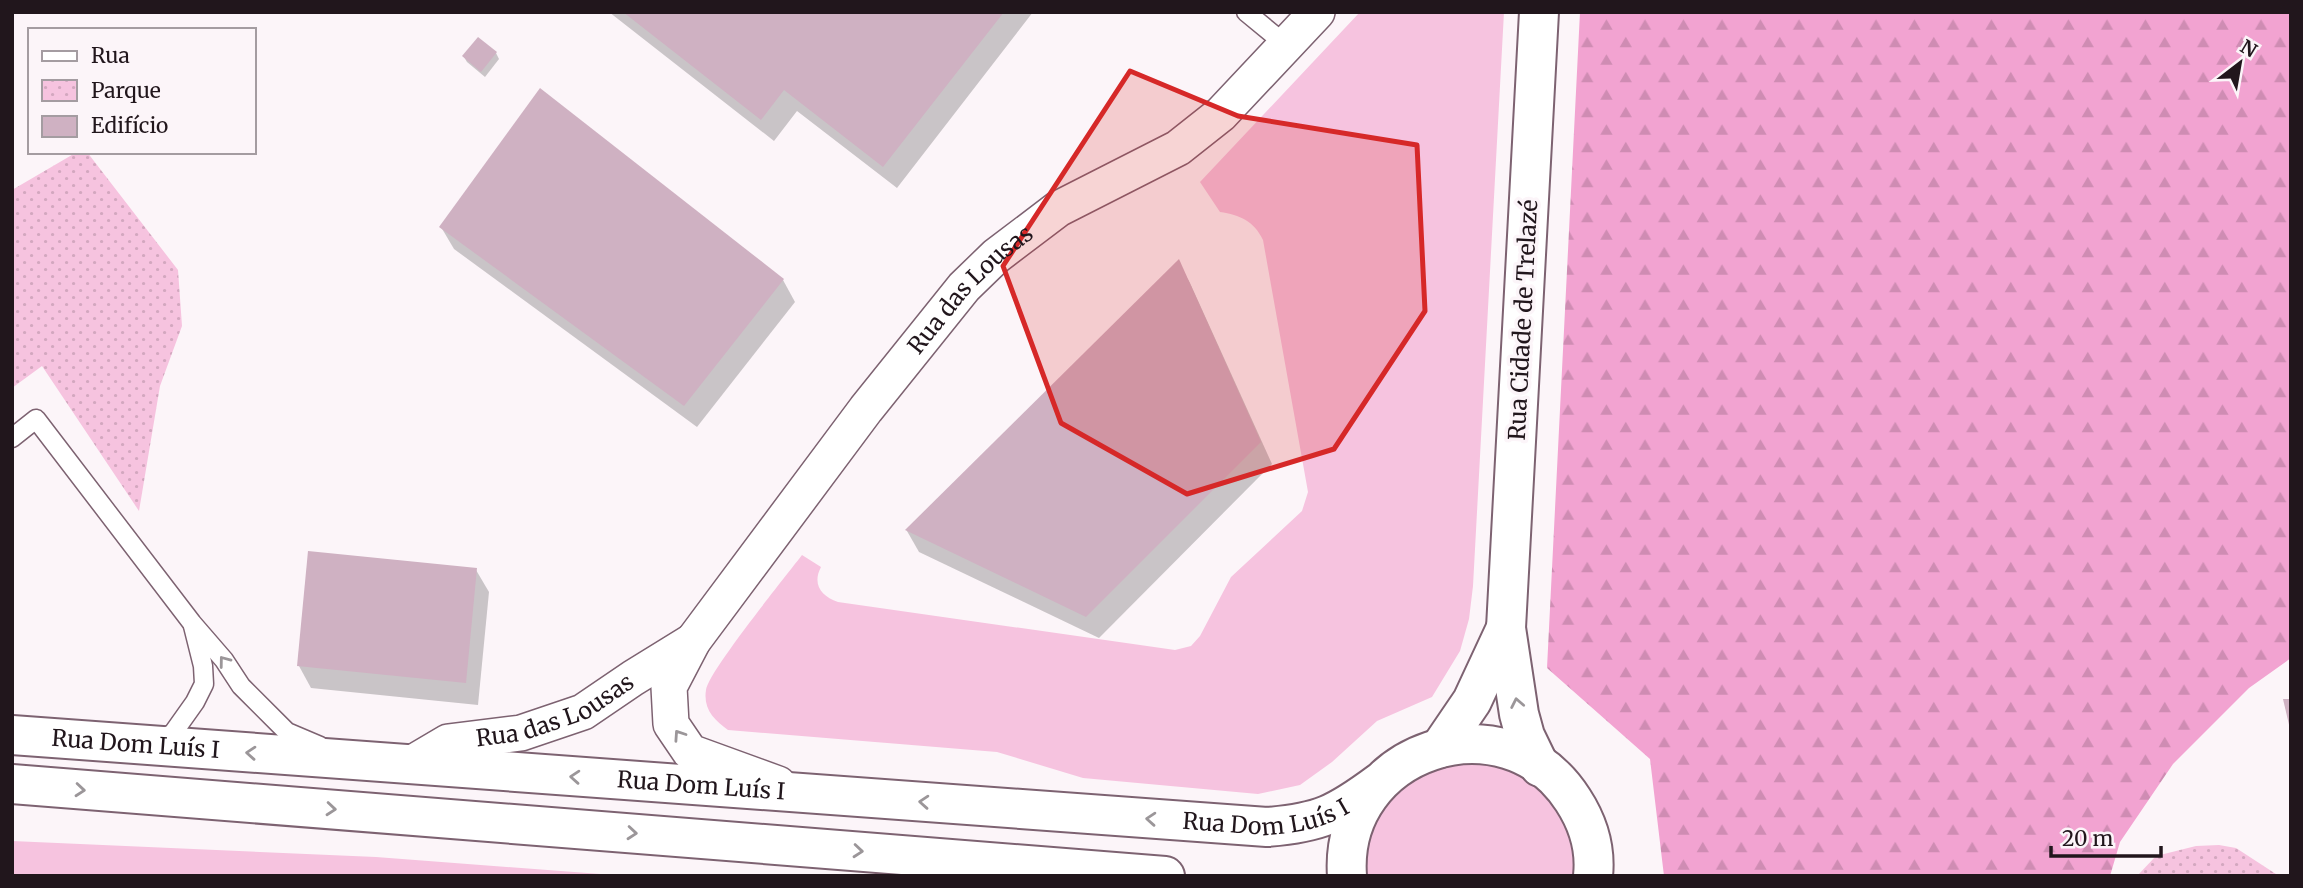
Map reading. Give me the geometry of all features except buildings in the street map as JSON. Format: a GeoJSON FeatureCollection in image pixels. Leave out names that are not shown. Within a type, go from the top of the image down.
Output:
{"type":"FeatureCollection","features":[{"type":"Feature","properties":{"kind":"main road","name":"Rua Cidade de Trelazé"},"geometry":{"type":"LineString","coordinates":[[1539,12],[1507,628],[1519,714],[1525,736],[1541,767]]}},
{"type":"Feature","properties":{"kind":"main road","name":"Rua Cidade de Trelazé"},"geometry":{"type":"LineString","coordinates":[[1440,748],[1472,701],[1507,628]]}},
{"type":"Feature","properties":{"kind":"main road","name":"Rua Dom Luís I"},"geometry":{"type":"LineString","coordinates":[[12,735],[1267,827],[1302,824],[1333,814],[1379,783]]}},
{"type":"Feature","properties":{"kind":"main road"},"geometry":{"type":"LineString","coordinates":[[1347,876],[1346,856],[1356,816],[1379,783],[1412,757],[1451,745],[1492,745],[1531,759],[1563,784],[1585,819],[1595,859],[1593,876]]}},
{"type":"Feature","properties":{"kind":"main road"},"geometry":{"type":"LineString","coordinates":[[12,784],[1165,876]]}},
{"type":"Feature","properties":{"kind":"street","name":"Rua das Lousas"},"geometry":{"type":"LineString","coordinates":[[804,794],[690,752],[671,724],[669,687],[693,641],[866,409],[964,288],[988,264],[1058,209],[1178,148],[1221,114],[1303,27]]}},
{"type":"Feature","properties":{"kind":"street","name":"Rua das Lousas"},"geometry":{"type":"LineString","coordinates":[[409,765],[448,742],[521,733],[583,712],[693,641]]}},
{"type":"Feature","properties":{"kind":"lane"},"geometry":{"type":"LineString","coordinates":[[1246,12],[1303,27]]}},
{"type":"Feature","properties":{"kind":"lane"},"geometry":{"type":"LineString","coordinates":[[12,438],[36,419],[242,686],[287,732],[353,760]]}},
{"type":"Feature","properties":{"kind":"lane"},"geometry":{"type":"LineString","coordinates":[[152,745],[173,733],[204,684],[203,666],[192,623]]}},
{"type":"Feature","properties":{"kind":"highlighted area"},"geometry":{"type":"Polygon","coordinates":[[[1130,71],[1238,116],[1417,145],[1425,311],[1334,449],[1187,494],[1061,423],[1003,266],[1130,71]]]}},
{"type":"Feature","properties":{"kind":"green space"},"geometry":{"type":"Polygon","coordinates":[[[1360,12],[1504,12],[1473,586],[1469,619],[1460,651],[1432,697],[1377,721],[1332,762],[1300,785],[1258,794],[1083,778],[997,752],[728,730],[718,722],[706,703],[706,690],[710,680],[733,645],[802,555],[821,567],[817,579],[820,589],[838,602],[1175,650],[1191,646],[1200,636],[1231,577],[1302,511],[1308,492],[1263,240],[1246,220],[1220,212],[1200,182],[1360,12]]]}},
{"type":"Feature","properties":{"kind":"green space"},"geometry":{"type":"Polygon","coordinates":[[[1580,12],[2291,12],[2291,658],[2249,688],[2173,764],[2120,842],[2110,876],[1664,876],[1650,759],[1547,668],[1580,12]]]}},
{"type":"Feature","properties":{"kind":"green space"},"geometry":{"type":"Polygon","coordinates":[[[74,154],[89,154],[178,270],[182,326],[160,386],[139,511],[42,366],[12,388],[12,190],[74,154]]]}},
{"type":"Feature","properties":{"kind":"green space"},"geometry":{"type":"Polygon","coordinates":[[[1478,763],[1513,771],[1542,791],[1564,820],[1575,852],[1575,876],[1365,876],[1368,837],[1384,805],[1410,780],[1442,766],[1478,763]]]}},
{"type":"Feature","properties":{"kind":"green space"},"geometry":{"type":"Polygon","coordinates":[[[12,841],[376,857],[627,876],[12,876],[12,841]]]}},
{"type":"Feature","properties":{"kind":"green space"},"geometry":{"type":"Polygon","coordinates":[[[2219,845],[2236,848],[2279,876],[2137,876],[2156,856],[2196,846],[2219,845]]]}}]}
